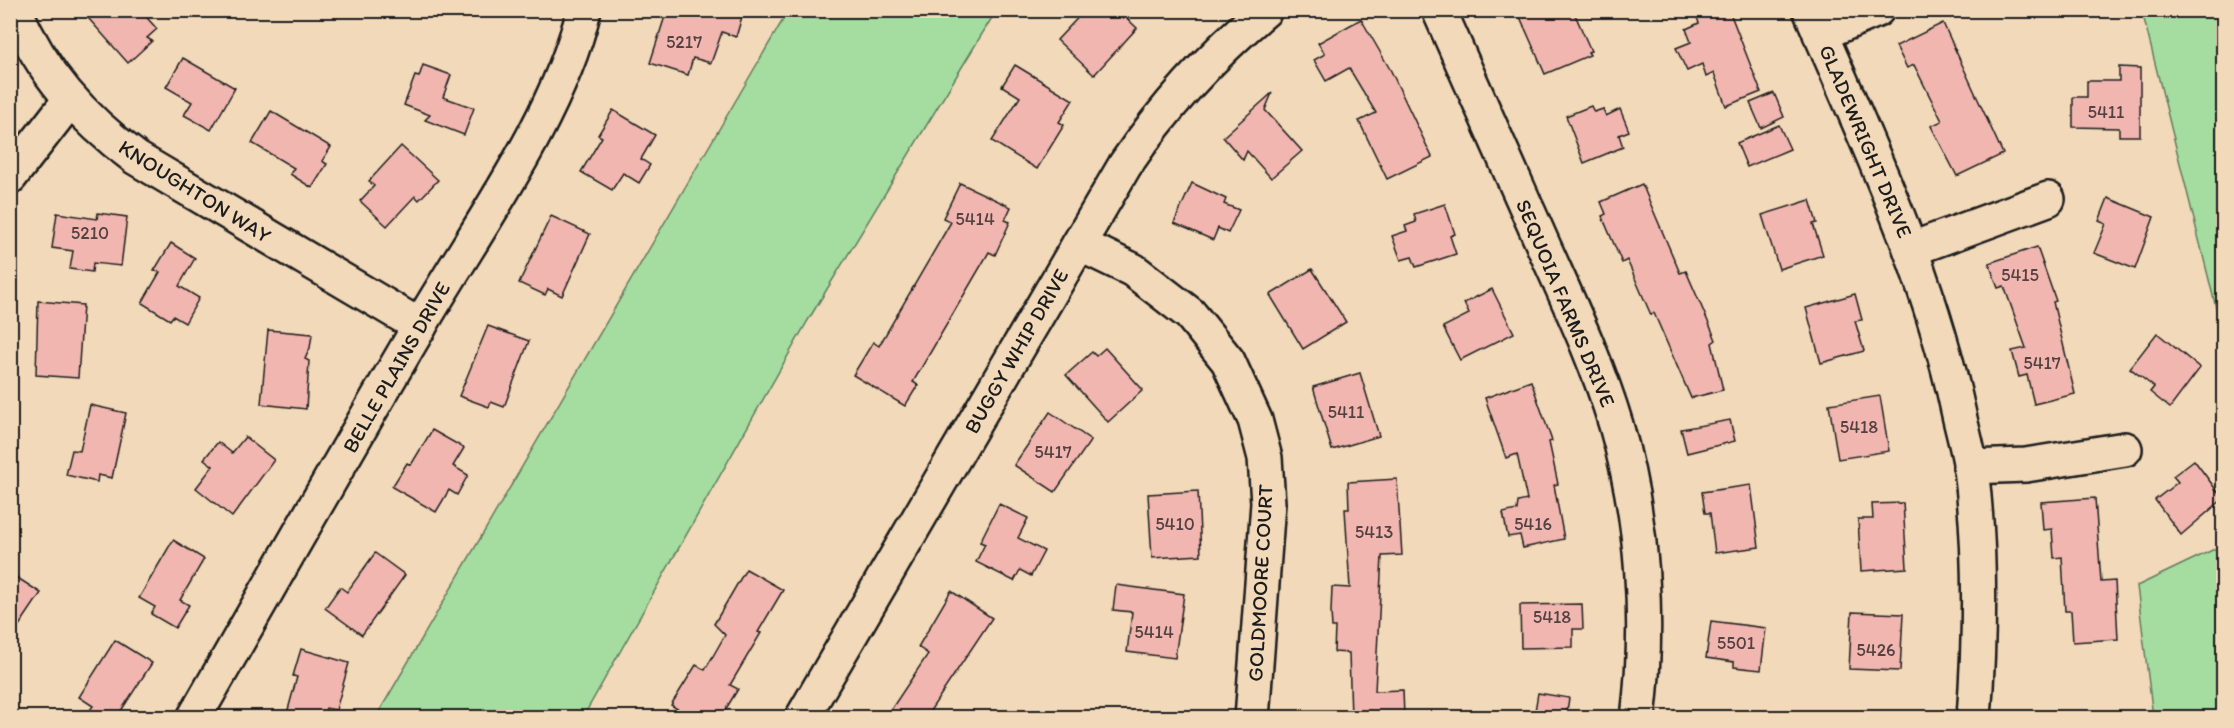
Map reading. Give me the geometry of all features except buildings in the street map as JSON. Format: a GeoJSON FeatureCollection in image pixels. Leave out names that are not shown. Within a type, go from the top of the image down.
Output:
{"type":"FeatureCollection","features":[{"type":"Feature","properties":{"kind":"street","name":"KNOUGHTON WAY"},"geometry":{"type":"LineString","coordinates":[[15,10],[49,74],[69,101],[113,141],[136,158],[420,326]]}},
{"type":"Feature","properties":{"kind":"street","name":"BELLE PLAINS DRIVE"},"geometry":{"type":"LineString","coordinates":[[194,717],[534,134],[564,71],[584,10]]}},
{"type":"Feature","properties":{"kind":"street","name":"BUGGY WHIP DRIVE"},"geometry":{"type":"LineString","coordinates":[[802,717],[1147,132],[1212,58],[1265,10]]}},
{"type":"Feature","properties":{"kind":"street","name":"SEQUOIA FARMS DRIVE"},"geometry":{"type":"LineString","coordinates":[[1438,10],[1585,340],[1616,424],[1632,497],[1642,571],[1643,674],[1639,717]]}},
{"type":"Feature","properties":{"kind":"street","name":"GLADEWRIGHT DRIVE"},"geometry":{"type":"LineString","coordinates":[[1877,10],[1815,22],[1912,249],[1948,363],[1970,467],[1976,539],[1977,672],[1974,717]]}},
{"type":"Feature","properties":{"kind":"street"},"geometry":{"type":"LineString","coordinates":[[10,177],[69,101]]}},
{"type":"Feature","properties":{"kind":"street","name":"GLADEWRIGHT DRIVE"},"geometry":{"type":"LineString","coordinates":[[1912,249],[2048,200]]}},
{"type":"Feature","properties":{"kind":"street","name":"GOLDMOORE COURT"},"geometry":{"type":"LineString","coordinates":[[1079,244],[1133,270],[1190,314],[1228,361],[1255,420],[1265,458],[1268,503],[1252,717]]}},
{"type":"Feature","properties":{"kind":"street"},"geometry":{"type":"LineString","coordinates":[[1970,467],[2026,465],[2125,449]]}},
{"type":"Feature","properties":{"kind":"green space"},"geometry":{"type":"Polygon","coordinates":[[[788,11],[996,11],[807,322],[583,717],[376,717],[788,11]]]}},
{"type":"Feature","properties":{"kind":"green space"},"geometry":{"type":"Polygon","coordinates":[[[2142,11],[2223,11],[2223,336],[2142,11]]]}},
{"type":"Feature","properties":{"kind":"green space"},"geometry":{"type":"Polygon","coordinates":[[[2223,545],[2223,717],[2153,717],[2137,586],[2223,545]]]}}]}
